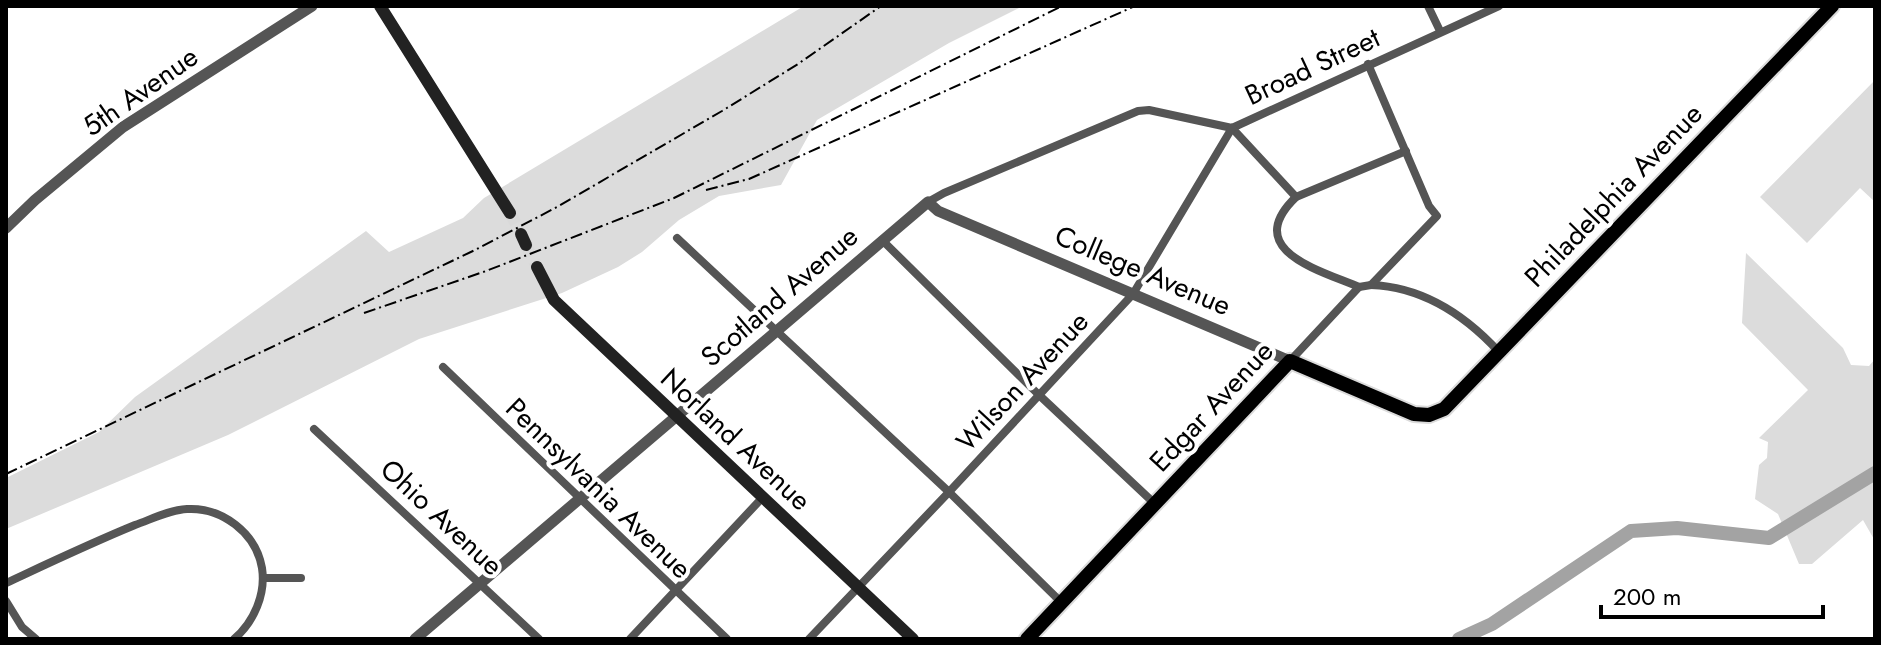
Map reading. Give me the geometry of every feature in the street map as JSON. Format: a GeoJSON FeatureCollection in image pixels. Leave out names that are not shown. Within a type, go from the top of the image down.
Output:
{"type":"FeatureCollection","features":[{"type":"Feature","properties":{"kind":"main road"},"geometry":{"type":"LineString","coordinates":[[380,6],[510,213]]}},
{"type":"Feature","properties":{"kind":"main road","name":"Philadelphia Avenue"},"geometry":{"type":"LineString","coordinates":[[1429,415],[1448,405],[1832,6]]}},
{"type":"Feature","properties":{"kind":"main road","name":"Norland Avenue"},"geometry":{"type":"LineString","coordinates":[[537,267],[554,300],[913,639]]}},
{"type":"Feature","properties":{"kind":"main road","name":"College Avenue"},"geometry":{"type":"LineString","coordinates":[[1290,361],[1409,412],[1429,415]]}},
{"type":"Feature","properties":{"kind":"main road","name":"Edgar Avenue"},"geometry":{"type":"LineString","coordinates":[[1027,639],[1290,361]]}},
{"type":"Feature","properties":{"kind":"street","name":"5th Avenue"},"geometry":{"type":"LineString","coordinates":[[6,228],[123,127],[312,6]]}},
{"type":"Feature","properties":{"kind":"street"},"geometry":{"type":"LineString","coordinates":[[1428,6],[1440,31]]}},
{"type":"Feature","properties":{"kind":"street","name":"Broad Street"},"geometry":{"type":"LineString","coordinates":[[1232,128],[1499,6]]}},
{"type":"Feature","properties":{"kind":"street"},"geometry":{"type":"LineString","coordinates":[[1368,64],[1429,206],[1437,216],[1371,285]]}},
{"type":"Feature","properties":{"kind":"street","name":"Scotland Avenue"},"geometry":{"type":"LineString","coordinates":[[415,639],[928,202],[1138,111],[1149,110],[1232,128]]}},
{"type":"Feature","properties":{"kind":"street"},"geometry":{"type":"LineString","coordinates":[[1232,128],[1296,197]]}},
{"type":"Feature","properties":{"kind":"street","name":"Wilson Avenue"},"geometry":{"type":"LineString","coordinates":[[809,639],[1133,294],[1232,128]]}},
{"type":"Feature","properties":{"kind":"street"},"geometry":{"type":"LineString","coordinates":[[1406,151],[1296,197],[1283,210],[1278,224],[1278,239],[1283,250],[1294,259],[1359,287],[1397,288],[1438,303],[1475,328],[1499,352]]}},
{"type":"Feature","properties":{"kind":"street","name":"College Avenue"},"geometry":{"type":"LineString","coordinates":[[928,202],[938,211],[1290,361]]}},
{"type":"Feature","properties":{"kind":"street"},"geometry":{"type":"LineString","coordinates":[[677,238],[949,492],[1062,603]]}},
{"type":"Feature","properties":{"kind":"street"},"geometry":{"type":"LineString","coordinates":[[882,240],[1155,504]]}},
{"type":"Feature","properties":{"kind":"street","name":"Edgar Avenue"},"geometry":{"type":"LineString","coordinates":[[1290,361],[1359,287]]}},
{"type":"Feature","properties":{"kind":"street","name":"Pennsylvania Avenue"},"geometry":{"type":"LineString","coordinates":[[443,367],[727,639]]}},
{"type":"Feature","properties":{"kind":"street","name":"Ohio Avenue"},"geometry":{"type":"LineString","coordinates":[[314,429],[539,639]]}},
{"type":"Feature","properties":{"kind":"street"},"geometry":{"type":"LineString","coordinates":[[630,639],[763,497]]}},
{"type":"Feature","properties":{"kind":"street"},"geometry":{"type":"LineString","coordinates":[[6,583],[98,540],[171,511],[198,509],[222,515],[244,532],[259,555],[263,578],[255,612],[234,639]]}},
{"type":"Feature","properties":{"kind":"street"},"geometry":{"type":"LineString","coordinates":[[263,578],[301,578]]}},
{"type":"Feature","properties":{"kind":"street"},"geometry":{"type":"LineString","coordinates":[[6,601],[22,627],[36,639]]}},
{"type":"Feature","properties":{"kind":"shaded area"},"geometry":{"type":"Polygon","coordinates":[[[804,6],[1023,6],[949,43],[817,120],[781,185],[719,196],[679,220],[642,252],[618,267],[562,293],[419,339],[228,435],[6,529],[6,478],[99,432],[135,397],[366,231],[389,252],[463,218],[484,198],[804,6]]]}},
{"type":"Feature","properties":{"kind":"shaded area"},"geometry":{"type":"Polygon","coordinates":[[[1875,80],[1875,202],[1860,188],[1807,243],[1760,197],[1875,80]]]}},
{"type":"Feature","properties":{"kind":"shaded area"},"geometry":{"type":"Polygon","coordinates":[[[1746,253],[1843,348],[1851,365],[1869,366],[1875,359],[1875,541],[1863,520],[1812,564],[1799,564],[1778,514],[1755,499],[1759,465],[1767,458],[1768,442],[1759,438],[1808,390],[1742,323],[1746,253]]]}},
{"type":"Feature","properties":{"kind":"waterway"},"geometry":{"type":"LineString","coordinates":[[1459,639],[1492,624],[1631,531],[1677,528],[1769,538],[1875,473]]}},
{"type":"Feature","properties":{"kind":"tunnel"},"geometry":{"type":"LineString","coordinates":[[510,213],[521,234]]}},
{"type":"Feature","properties":{"kind":"tunnel"},"geometry":{"type":"LineString","coordinates":[[526,245],[537,267]]}},
{"type":"Feature","properties":{"kind":"railway"},"geometry":{"type":"LineString","coordinates":[[6,474],[475,250],[557,207],[798,64],[881,6]]}},
{"type":"Feature","properties":{"kind":"railway"},"geometry":{"type":"LineString","coordinates":[[364,313],[486,271],[674,198],[1062,6]]}},
{"type":"Feature","properties":{"kind":"railway"},"geometry":{"type":"LineString","coordinates":[[706,190],[749,179],[1135,6]]}}]}
